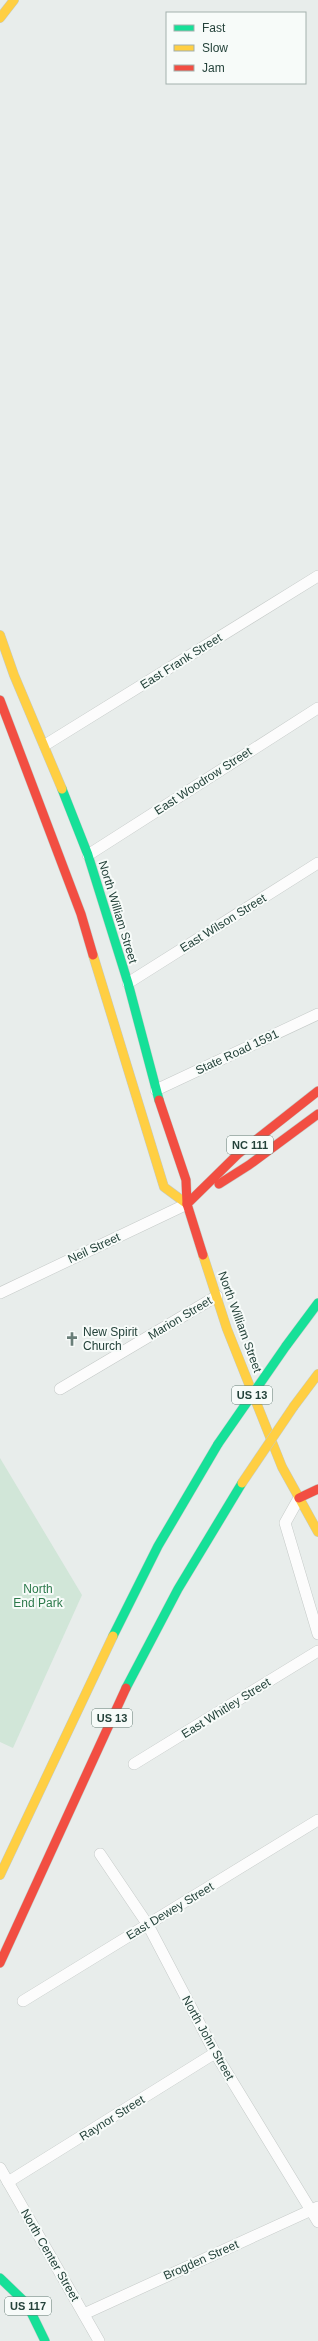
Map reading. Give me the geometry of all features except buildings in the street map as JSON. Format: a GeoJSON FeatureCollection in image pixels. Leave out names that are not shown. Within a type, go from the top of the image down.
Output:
{"type":"FeatureCollection","features":[{"type":"Feature","properties":{"kind":"main road"},"geometry":{"type":"LineString","coordinates":[[0,18],[14,0]]}},
{"type":"Feature","properties":{"kind":"main road","name":"North William Street"},"geometry":{"type":"LineString","coordinates":[[0,635],[14,675],[45,745],[88,855],[128,983],[156,1090],[186,1180],[187,1204],[227,1329],[282,1467],[318,1532]]}},
{"type":"Feature","properties":{"kind":"main road"},"geometry":{"type":"LineString","coordinates":[[0,700],[81,914],[164,1187],[187,1204],[249,1165],[310,1118],[318,1114]]}},
{"type":"Feature","properties":{"kind":"main road","name":"NC 111"},"geometry":{"type":"LineString","coordinates":[[187,1204],[238,1154],[318,1091]]}},
{"type":"Feature","properties":{"kind":"main road","name":"US 13"},"geometry":{"type":"LineString","coordinates":[[0,1875],[101,1660],[158,1546],[218,1444],[286,1346],[318,1303]]}},
{"type":"Feature","properties":{"kind":"main road","name":"US 13"},"geometry":{"type":"LineString","coordinates":[[0,1963],[124,1692],[178,1588],[242,1483],[294,1406],[318,1374]]}},
{"type":"Feature","properties":{"kind":"main road"},"geometry":{"type":"LineString","coordinates":[[299,1498],[318,1489]]}},
{"type":"Feature","properties":{"kind":"main road","name":"US 117"},"geometry":{"type":"LineString","coordinates":[[0,2278],[27,2304],[45,2341]]}},
{"type":"Feature","properties":{"kind":"street","name":"East Frank Street"},"geometry":{"type":"LineString","coordinates":[[45,745],[318,576]]}},
{"type":"Feature","properties":{"kind":"street","name":"East Woodrow Street"},"geometry":{"type":"LineString","coordinates":[[88,855],[318,708]]}},
{"type":"Feature","properties":{"kind":"street","name":"East Wilson Street"},"geometry":{"type":"LineString","coordinates":[[128,983],[318,864]]}},
{"type":"Feature","properties":{"kind":"street","name":"State Road 1591"},"geometry":{"type":"LineString","coordinates":[[156,1090],[318,1014]]}},
{"type":"Feature","properties":{"kind":"street","name":"Neil Street"},"geometry":{"type":"LineString","coordinates":[[0,1293],[187,1204]]}},
{"type":"Feature","properties":{"kind":"street","name":"Marion Street"},"geometry":{"type":"LineString","coordinates":[[60,1389],[217,1296]]}},
{"type":"Feature","properties":{"kind":"street"},"geometry":{"type":"LineString","coordinates":[[299,1498],[285,1523],[318,1634]]}},
{"type":"Feature","properties":{"kind":"street","name":"East Whitley Street"},"geometry":{"type":"LineString","coordinates":[[134,1764],[318,1651]]}},
{"type":"Feature","properties":{"kind":"street","name":"East Dewey Street"},"geometry":{"type":"LineString","coordinates":[[23,2001],[318,1820]]}},
{"type":"Feature","properties":{"kind":"street","name":"North John Street"},"geometry":{"type":"LineString","coordinates":[[100,1854],[148,1924],[215,2053],[314,2209],[318,2222]]}},
{"type":"Feature","properties":{"kind":"street","name":"Raynor Street"},"geometry":{"type":"LineString","coordinates":[[8,2182],[215,2053]]}},
{"type":"Feature","properties":{"kind":"street","name":"North Center Street"},"geometry":{"type":"LineString","coordinates":[[0,2168],[99,2341]]}},
{"type":"Feature","properties":{"kind":"street","name":"Brogden Street"},"geometry":{"type":"LineString","coordinates":[[84,2314],[314,2209]]}},
{"type":"Feature","properties":{"kind":"green space","name":"North End Park"},"geometry":{"type":"Polygon","coordinates":[[[0,1458],[82,1595],[13,1748],[0,1742],[0,1458]]]}},
{"type":"Feature","properties":{"kind":"traffic: fast"},"geometry":{"type":"LineString","coordinates":[[62,789],[88,855],[128,983],[159,1100]]}},
{"type":"Feature","properties":{"kind":"traffic: fast"},"geometry":{"type":"LineString","coordinates":[[286,1346],[318,1303]]}},
{"type":"Feature","properties":{"kind":"traffic: fast"},"geometry":{"type":"LineString","coordinates":[[218,1444],[286,1346]]}},
{"type":"Feature","properties":{"kind":"traffic: fast"},"geometry":{"type":"LineString","coordinates":[[113,1636],[158,1546],[218,1444]]}},
{"type":"Feature","properties":{"kind":"traffic: fast"},"geometry":{"type":"LineString","coordinates":[[126,1688],[178,1589],[242,1483]]}},
{"type":"Feature","properties":{"kind":"traffic: fast"},"geometry":{"type":"LineString","coordinates":[[0,2278],[27,2304],[45,2341]]}},
{"type":"Feature","properties":{"kind":"traffic: slow"},"geometry":{"type":"LineString","coordinates":[[0,18],[14,0]]}},
{"type":"Feature","properties":{"kind":"traffic: slow"},"geometry":{"type":"LineString","coordinates":[[0,635],[14,675],[62,789]]}},
{"type":"Feature","properties":{"kind":"traffic: slow"},"geometry":{"type":"LineString","coordinates":[[93,955],[164,1187],[187,1204]]}},
{"type":"Feature","properties":{"kind":"traffic: slow"},"geometry":{"type":"LineString","coordinates":[[203,1255],[227,1329],[282,1467],[318,1532]]}},
{"type":"Feature","properties":{"kind":"traffic: slow"},"geometry":{"type":"LineString","coordinates":[[294,1406],[318,1374]]}},
{"type":"Feature","properties":{"kind":"traffic: slow"},"geometry":{"type":"LineString","coordinates":[[242,1483],[294,1406]]}},
{"type":"Feature","properties":{"kind":"traffic: slow"},"geometry":{"type":"LineString","coordinates":[[0,1875],[113,1636]]}},
{"type":"Feature","properties":{"kind":"traffic: jam"},"geometry":{"type":"LineString","coordinates":[[0,700],[81,914],[93,955]]}},
{"type":"Feature","properties":{"kind":"traffic: jam"},"geometry":{"type":"LineString","coordinates":[[187,1204],[238,1154],[318,1091]]}},
{"type":"Feature","properties":{"kind":"traffic: jam"},"geometry":{"type":"LineString","coordinates":[[159,1100],[186,1180],[187,1204],[203,1255]]}},
{"type":"Feature","properties":{"kind":"traffic: jam"},"geometry":{"type":"LineString","coordinates":[[219,1184],[249,1165],[318,1114]]}},
{"type":"Feature","properties":{"kind":"traffic: jam"},"geometry":{"type":"LineString","coordinates":[[299,1498],[318,1489]]}},
{"type":"Feature","properties":{"kind":"traffic: jam"},"geometry":{"type":"LineString","coordinates":[[0,1963],[126,1688]]}},
{"type":"Feature","properties":{"kind":"place","name":"New Spirit Church"},"geometry":{"type":"Point","coordinates":[72,1339]}}]}
